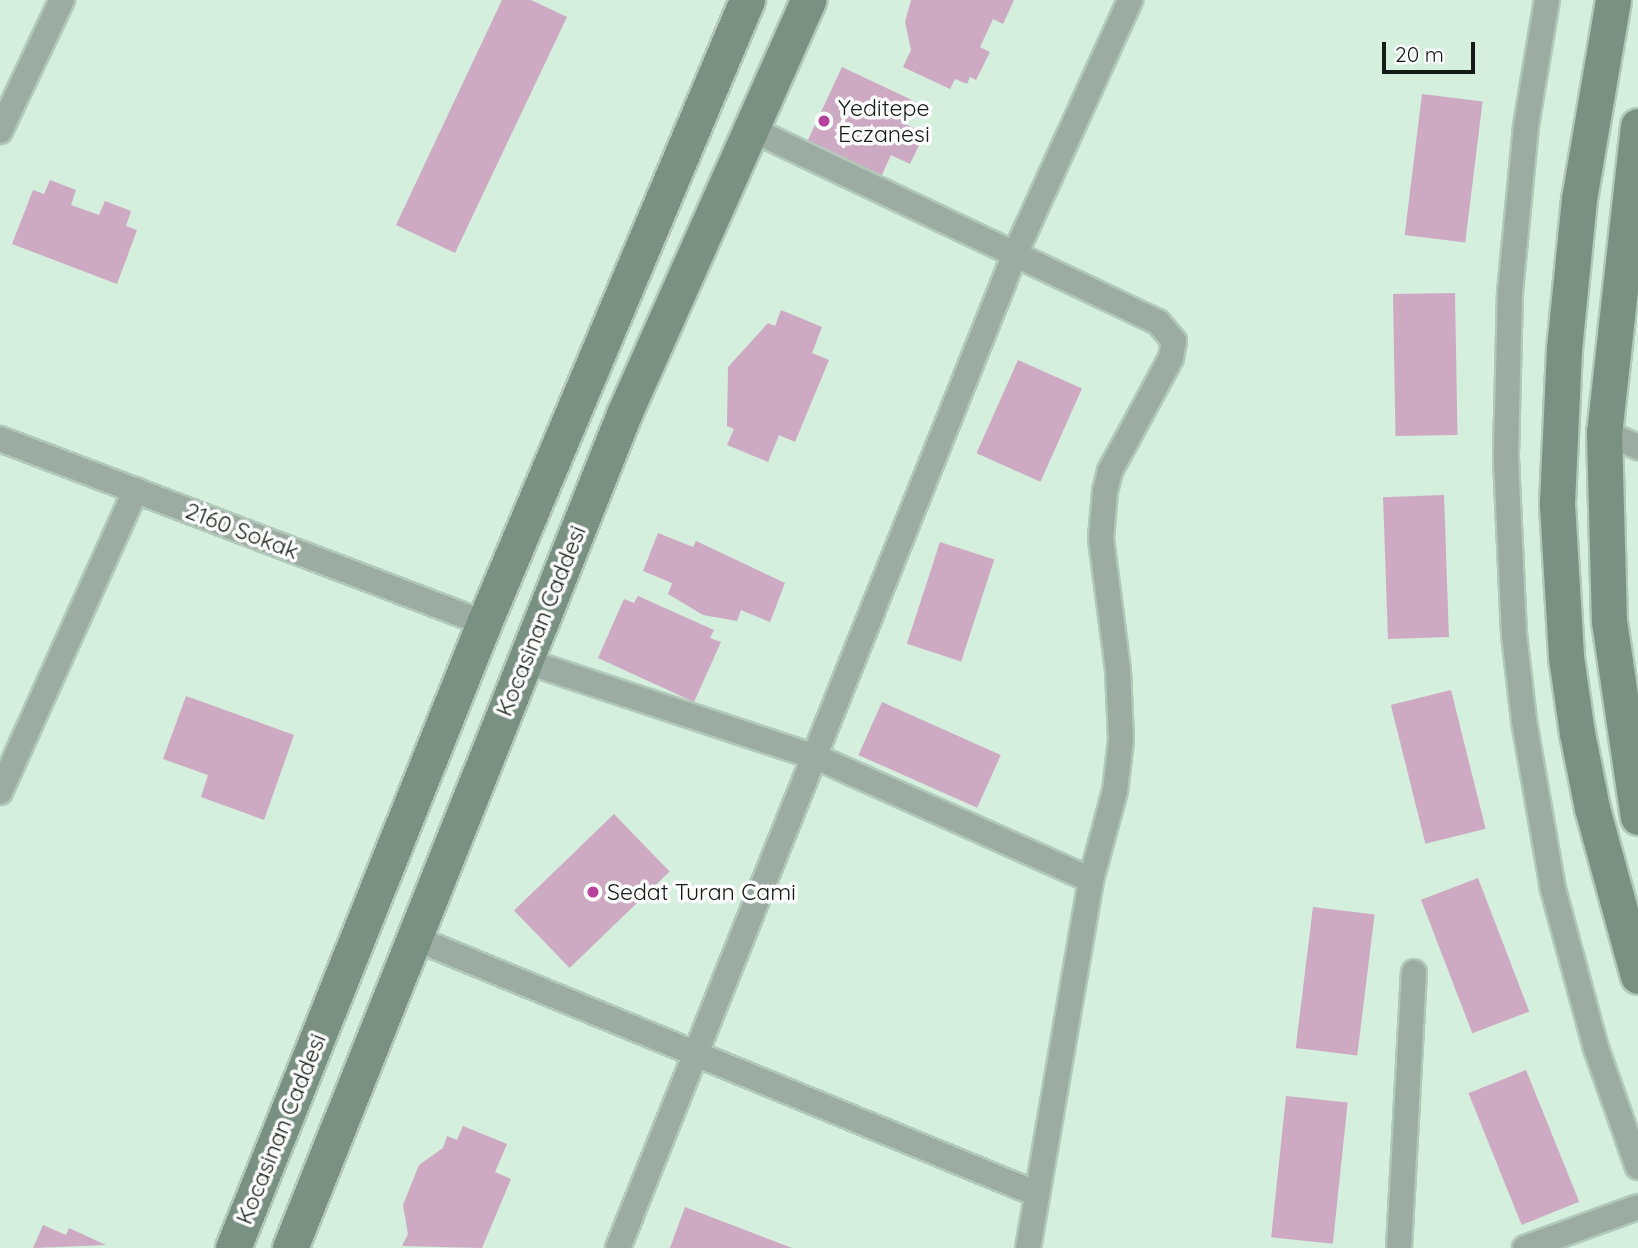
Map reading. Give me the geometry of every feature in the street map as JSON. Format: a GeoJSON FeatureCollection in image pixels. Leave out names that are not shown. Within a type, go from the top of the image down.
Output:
{"type":"FeatureCollection","features":[{"type":"Feature","properties":{"kind":"main road","name":"Kocasinan Caddesi"},"geometry":{"type":"LineString","coordinates":[[233,1248],[484,623],[747,0]]}},
{"type":"Feature","properties":{"kind":"main road","name":"Kocasinan Caddesi"},"geometry":{"type":"LineString","coordinates":[[289,1248],[624,414],[808,0]]}},
{"type":"Feature","properties":{"kind":"main road"},"geometry":{"type":"LineString","coordinates":[[1612,0],[1579,199],[1564,349],[1557,504],[1566,657],[1577,733],[1592,808],[1638,976]]}},
{"type":"Feature","properties":{"kind":"main road"},"geometry":{"type":"LineString","coordinates":[[1638,126],[1604,432],[1609,621],[1638,817]]}},
{"type":"Feature","properties":{"kind":"street"},"geometry":{"type":"LineString","coordinates":[[3,119],[62,0]]}},
{"type":"Feature","properties":{"kind":"street"},"geometry":{"type":"LineString","coordinates":[[618,1248],[1015,254],[1130,0]]}},
{"type":"Feature","properties":{"kind":"street"},"geometry":{"type":"LineString","coordinates":[[1548,0],[1525,126],[1510,291],[1506,458],[1514,634],[1524,722],[1553,889],[1596,1048],[1638,1167]]}},
{"type":"Feature","properties":{"kind":"street"},"geometry":{"type":"LineString","coordinates":[[751,129],[1166,326],[1174,341],[1171,358],[1110,471],[1105,491],[1101,539],[1118,670],[1121,740],[1115,791],[1091,880],[1028,1248]]}},
{"type":"Feature","properties":{"kind":"street"},"geometry":{"type":"LineString","coordinates":[[1604,432],[1638,447]]}},
{"type":"Feature","properties":{"kind":"street","name":"2160 Sokak"},"geometry":{"type":"LineString","coordinates":[[0,439],[484,623]]}},
{"type":"Feature","properties":{"kind":"street"},"geometry":{"type":"LineString","coordinates":[[0,792],[136,490]]}},
{"type":"Feature","properties":{"kind":"street"},"geometry":{"type":"LineString","coordinates":[[525,661],[816,757],[1091,880]]}},
{"type":"Feature","properties":{"kind":"street"},"geometry":{"type":"LineString","coordinates":[[414,938],[696,1058],[1037,1194]]}},
{"type":"Feature","properties":{"kind":"street"},"geometry":{"type":"LineString","coordinates":[[1399,1248],[1414,972]]}},
{"type":"Feature","properties":{"kind":"street"},"geometry":{"type":"LineString","coordinates":[[1525,1248],[1638,1208]]}},
{"type":"Feature","properties":{"kind":"building"},"geometry":{"type":"Polygon","coordinates":[[[502,0],[531,0],[567,17],[455,253],[396,225],[502,0]]]}},
{"type":"Feature","properties":{"kind":"building"},"geometry":{"type":"Polygon","coordinates":[[[911,0],[1014,0],[1003,24],[993,19],[980,47],[990,52],[976,80],[970,77],[967,84],[955,79],[950,89],[903,67],[911,50],[905,22],[911,0]]]}},
{"type":"Feature","properties":{"kind":"building"},"geometry":{"type":"Polygon","coordinates":[[[842,67],[916,102],[905,124],[925,133],[910,164],[891,155],[881,177],[807,142],[842,67]]]}},
{"type":"Feature","properties":{"kind":"building"},"geometry":{"type":"Polygon","coordinates":[[[1422,94],[1483,101],[1465,242],[1405,235],[1422,94]]]}},
{"type":"Feature","properties":{"kind":"building"},"geometry":{"type":"Polygon","coordinates":[[[50,180],[76,190],[71,205],[99,215],[105,201],[131,211],[126,226],[137,230],[117,284],[12,244],[33,190],[44,194],[50,180]]]}},
{"type":"Feature","properties":{"kind":"building"},"geometry":{"type":"Polygon","coordinates":[[[1455,293],[1457,435],[1395,436],[1393,294],[1455,293]]]}},
{"type":"Feature","properties":{"kind":"building"},"geometry":{"type":"Polygon","coordinates":[[[781,310],[822,327],[812,353],[829,360],[795,442],[779,435],[768,462],[727,445],[734,429],[727,426],[728,367],[768,323],[775,326],[781,310]]]}},
{"type":"Feature","properties":{"kind":"building"},"geometry":{"type":"Polygon","coordinates":[[[1018,360],[1082,388],[1040,482],[977,453],[1018,360]]]}},
{"type":"Feature","properties":{"kind":"building"},"geometry":{"type":"Polygon","coordinates":[[[1444,495],[1449,637],[1388,639],[1383,497],[1444,495]]]}},
{"type":"Feature","properties":{"kind":"building"},"geometry":{"type":"Polygon","coordinates":[[[658,533],[693,547],[696,541],[785,583],[770,622],[741,610],[737,621],[703,615],[668,594],[672,583],[643,571],[658,533]]]}},
{"type":"Feature","properties":{"kind":"building"},"geometry":{"type":"Polygon","coordinates":[[[940,542],[994,560],[961,661],[907,644],[940,542]]]}},
{"type":"Feature","properties":{"kind":"building"},"geometry":{"type":"Polygon","coordinates":[[[638,596],[714,630],[710,638],[721,642],[694,702],[598,658],[624,599],[634,603],[638,596]]]}},
{"type":"Feature","properties":{"kind":"building"},"geometry":{"type":"Polygon","coordinates":[[[1451,690],[1486,829],[1425,844],[1391,705],[1451,690]]]}},
{"type":"Feature","properties":{"kind":"building"},"geometry":{"type":"Polygon","coordinates":[[[186,696],[294,735],[264,820],[201,797],[208,775],[163,759],[186,696]]]}},
{"type":"Feature","properties":{"kind":"building"},"geometry":{"type":"Polygon","coordinates":[[[882,702],[1001,755],[977,808],[858,755],[882,702]]]}},
{"type":"Feature","properties":{"kind":"building","name":"Sedat Turan Cami"},"geometry":{"type":"Polygon","coordinates":[[[614,814],[670,872],[570,968],[514,911],[614,814]]]}},
{"type":"Feature","properties":{"kind":"building"},"geometry":{"type":"Polygon","coordinates":[[[1478,878],[1529,1012],[1472,1033],[1421,900],[1478,878]]]}},
{"type":"Feature","properties":{"kind":"building"},"geometry":{"type":"Polygon","coordinates":[[[1313,907],[1375,915],[1357,1055],[1296,1048],[1313,907]]]}},
{"type":"Feature","properties":{"kind":"building"},"geometry":{"type":"Polygon","coordinates":[[[1526,1070],[1579,1202],[1522,1225],[1469,1093],[1526,1070]]]}},
{"type":"Feature","properties":{"kind":"building"},"geometry":{"type":"Polygon","coordinates":[[[1286,1096],[1348,1102],[1333,1244],[1271,1237],[1286,1096]]]}},
{"type":"Feature","properties":{"kind":"building"},"geometry":{"type":"Polygon","coordinates":[[[463,1126],[507,1144],[495,1172],[511,1179],[482,1248],[402,1246],[408,1234],[403,1205],[419,1165],[443,1148],[447,1136],[457,1140],[463,1126]]]}},
{"type":"Feature","properties":{"kind":"building"},"geometry":{"type":"Polygon","coordinates":[[[685,1207],[792,1248],[670,1248],[685,1207]]]}},
{"type":"Feature","properties":{"kind":"building"},"geometry":{"type":"Polygon","coordinates":[[[43,1225],[66,1235],[69,1228],[106,1245],[33,1248],[43,1225]]]}},
{"type":"Feature","properties":{"kind":"place","name":"Yeditepe Eczanesi"},"geometry":{"type":"Point","coordinates":[824,121]}},
{"type":"Feature","properties":{"kind":"place","name":"Sedat Turan Cami"},"geometry":{"type":"Point","coordinates":[593,892]}}]}
